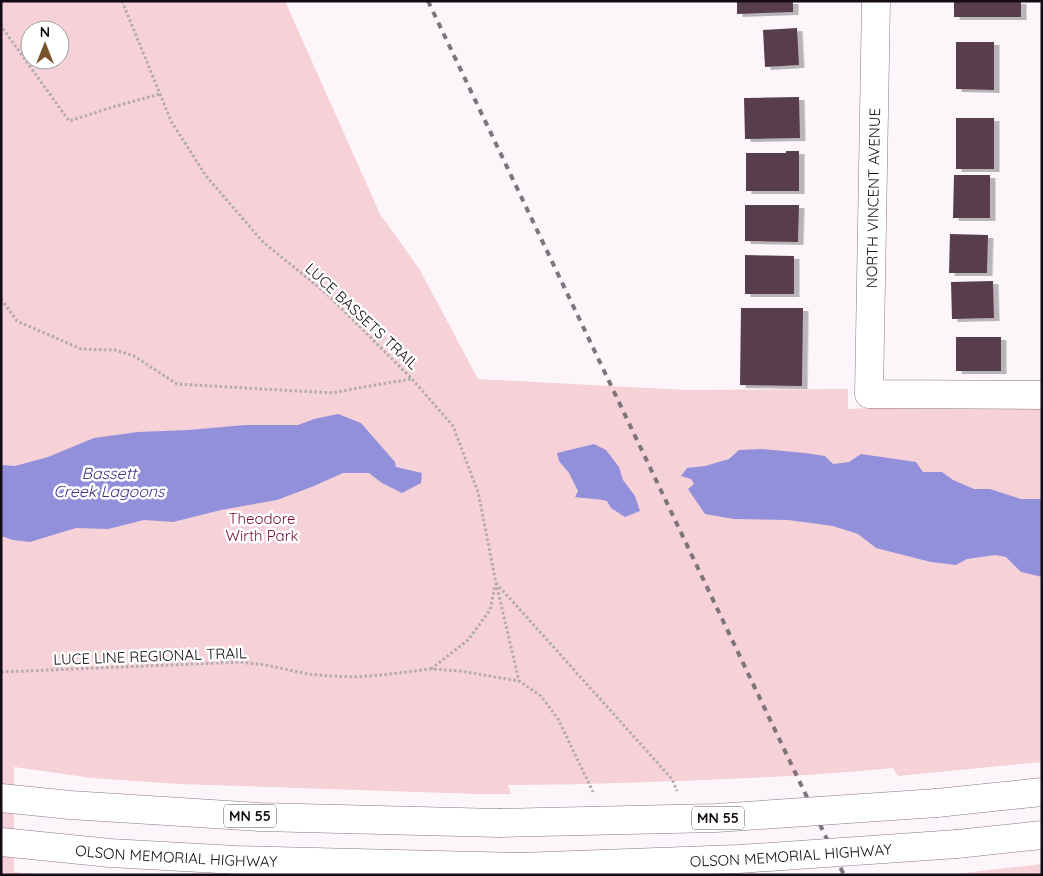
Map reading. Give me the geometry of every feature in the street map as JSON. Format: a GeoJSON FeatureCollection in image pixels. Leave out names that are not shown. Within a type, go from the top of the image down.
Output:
{"type":"FeatureCollection","features":[{"type":"Feature","properties":{"kind":"main road","name":"NORTH VINCENT AVENUE"},"geometry":{"type":"LineString","coordinates":[[876,1],[869,394],[1042,395]]}},
{"type":"Feature","properties":{"kind":"main road","name":"MN 55"},"geometry":{"type":"LineString","coordinates":[[1,798],[70,805],[260,817],[498,822],[716,818],[937,802],[1042,792]]}},
{"type":"Feature","properties":{"kind":"main road","name":"OLSON MEMORIAL HIGHWAY"},"geometry":{"type":"LineString","coordinates":[[1,842],[110,853],[237,860],[519,867],[739,859],[957,844],[1042,835]]}},
{"type":"Feature","properties":{"kind":"path","name":"LUCE BASSETS TRAIL"},"geometry":{"type":"LineString","coordinates":[[122,1],[171,121],[206,176],[263,242],[327,294],[412,378],[453,426],[478,492],[496,583],[519,681]]}},
{"type":"Feature","properties":{"kind":"path"},"geometry":{"type":"LineString","coordinates":[[1,24],[69,121],[160,94]]}},
{"type":"Feature","properties":{"kind":"path"},"geometry":{"type":"LineString","coordinates":[[1,299],[17,321],[81,349],[115,350],[134,356],[176,384],[333,394],[412,378]]}},
{"type":"Feature","properties":{"kind":"path"},"geometry":{"type":"LineString","coordinates":[[430,669],[468,640],[490,610],[496,583]]}},
{"type":"Feature","properties":{"kind":"path"},"geometry":{"type":"LineString","coordinates":[[496,583],[672,779],[680,797]]}},
{"type":"Feature","properties":{"kind":"path","name":"LUCE LINE REGIONAL TRAIL"},"geometry":{"type":"LineString","coordinates":[[1,672],[240,662],[330,676],[383,675],[430,669],[460,671],[519,681],[541,696],[558,719],[595,797]]}},
{"type":"Feature","properties":{"kind":"green space","name":"Theodore Wirth Park"},"geometry":{"type":"Polygon","coordinates":[[[1,1],[285,1],[380,214],[420,270],[478,379],[686,390],[848,389],[848,409],[1042,404],[1042,762],[898,776],[893,768],[825,774],[722,779],[508,785],[511,794],[179,784],[92,778],[14,767],[14,872],[41,875],[1,875],[1,1]]]}},
{"type":"Feature","properties":{"kind":"green space"},"geometry":{"type":"Polygon","coordinates":[[[1042,864],[1042,875],[947,875],[1042,864]]]}},
{"type":"Feature","properties":{"kind":"water","name":"Bassett Creek Lagoons"},"geometry":{"type":"Polygon","coordinates":[[[338,414],[361,423],[395,462],[396,467],[422,473],[421,483],[402,493],[382,483],[369,473],[343,473],[277,500],[221,510],[173,522],[144,520],[108,529],[76,528],[30,542],[1,536],[1,465],[15,466],[48,457],[94,438],[138,432],[245,425],[298,425],[314,419],[338,414]]]}},
{"type":"Feature","properties":{"kind":"water"},"geometry":{"type":"Polygon","coordinates":[[[594,444],[606,450],[619,467],[623,480],[635,496],[640,511],[625,517],[611,508],[607,501],[575,497],[578,491],[569,473],[559,461],[557,453],[594,444]]]}},
{"type":"Feature","properties":{"kind":"water"},"geometry":{"type":"Polygon","coordinates":[[[762,449],[825,456],[833,464],[849,462],[861,454],[916,462],[923,472],[942,472],[953,480],[974,489],[990,489],[1021,499],[1042,499],[1042,577],[1021,572],[1006,557],[995,555],[967,559],[956,565],[931,562],[876,548],[858,534],[833,526],[788,520],[734,519],[705,514],[688,489],[694,484],[691,479],[681,476],[687,468],[705,466],[729,459],[739,450],[762,449]]]}},
{"type":"Feature","properties":{"kind":"building"},"geometry":{"type":"Polygon","coordinates":[[[737,1],[793,1],[793,12],[737,14],[737,1]]]}},
{"type":"Feature","properties":{"kind":"building"},"geometry":{"type":"Polygon","coordinates":[[[954,1],[1021,1],[1021,17],[954,17],[954,1]]]}},
{"type":"Feature","properties":{"kind":"building"},"geometry":{"type":"Polygon","coordinates":[[[797,28],[799,65],[765,67],[763,30],[797,28]]]}},
{"type":"Feature","properties":{"kind":"building"},"geometry":{"type":"Polygon","coordinates":[[[956,42],[994,42],[994,90],[956,89],[956,42]]]}},
{"type":"Feature","properties":{"kind":"building"},"geometry":{"type":"Polygon","coordinates":[[[799,97],[800,138],[745,139],[744,98],[799,97]]]}},
{"type":"Feature","properties":{"kind":"building"},"geometry":{"type":"Polygon","coordinates":[[[956,118],[994,118],[994,169],[956,169],[956,118]]]}},
{"type":"Feature","properties":{"kind":"building"},"geometry":{"type":"Polygon","coordinates":[[[786,151],[799,151],[799,191],[746,191],[746,153],[786,153],[786,151]]]}},
{"type":"Feature","properties":{"kind":"building"},"geometry":{"type":"Polygon","coordinates":[[[954,175],[990,175],[990,218],[953,218],[954,175]]]}},
{"type":"Feature","properties":{"kind":"building"},"geometry":{"type":"Polygon","coordinates":[[[745,205],[799,205],[798,242],[745,241],[745,205]]]}},
{"type":"Feature","properties":{"kind":"building"},"geometry":{"type":"Polygon","coordinates":[[[950,234],[988,235],[987,273],[949,273],[950,234]]]}},
{"type":"Feature","properties":{"kind":"building"},"geometry":{"type":"Polygon","coordinates":[[[745,255],[794,256],[794,294],[745,294],[745,255]]]}},
{"type":"Feature","properties":{"kind":"building"},"geometry":{"type":"Polygon","coordinates":[[[993,281],[994,318],[952,319],[951,282],[993,281]]]}},
{"type":"Feature","properties":{"kind":"building"},"geometry":{"type":"Polygon","coordinates":[[[741,308],[803,308],[802,386],[740,385],[741,308]]]}},
{"type":"Feature","properties":{"kind":"building"},"geometry":{"type":"Polygon","coordinates":[[[956,337],[1001,337],[1001,371],[956,371],[956,337]]]}},
{"type":"Feature","properties":{"kind":"railway"},"geometry":{"type":"LineString","coordinates":[[428,1],[844,875]]}}]}
